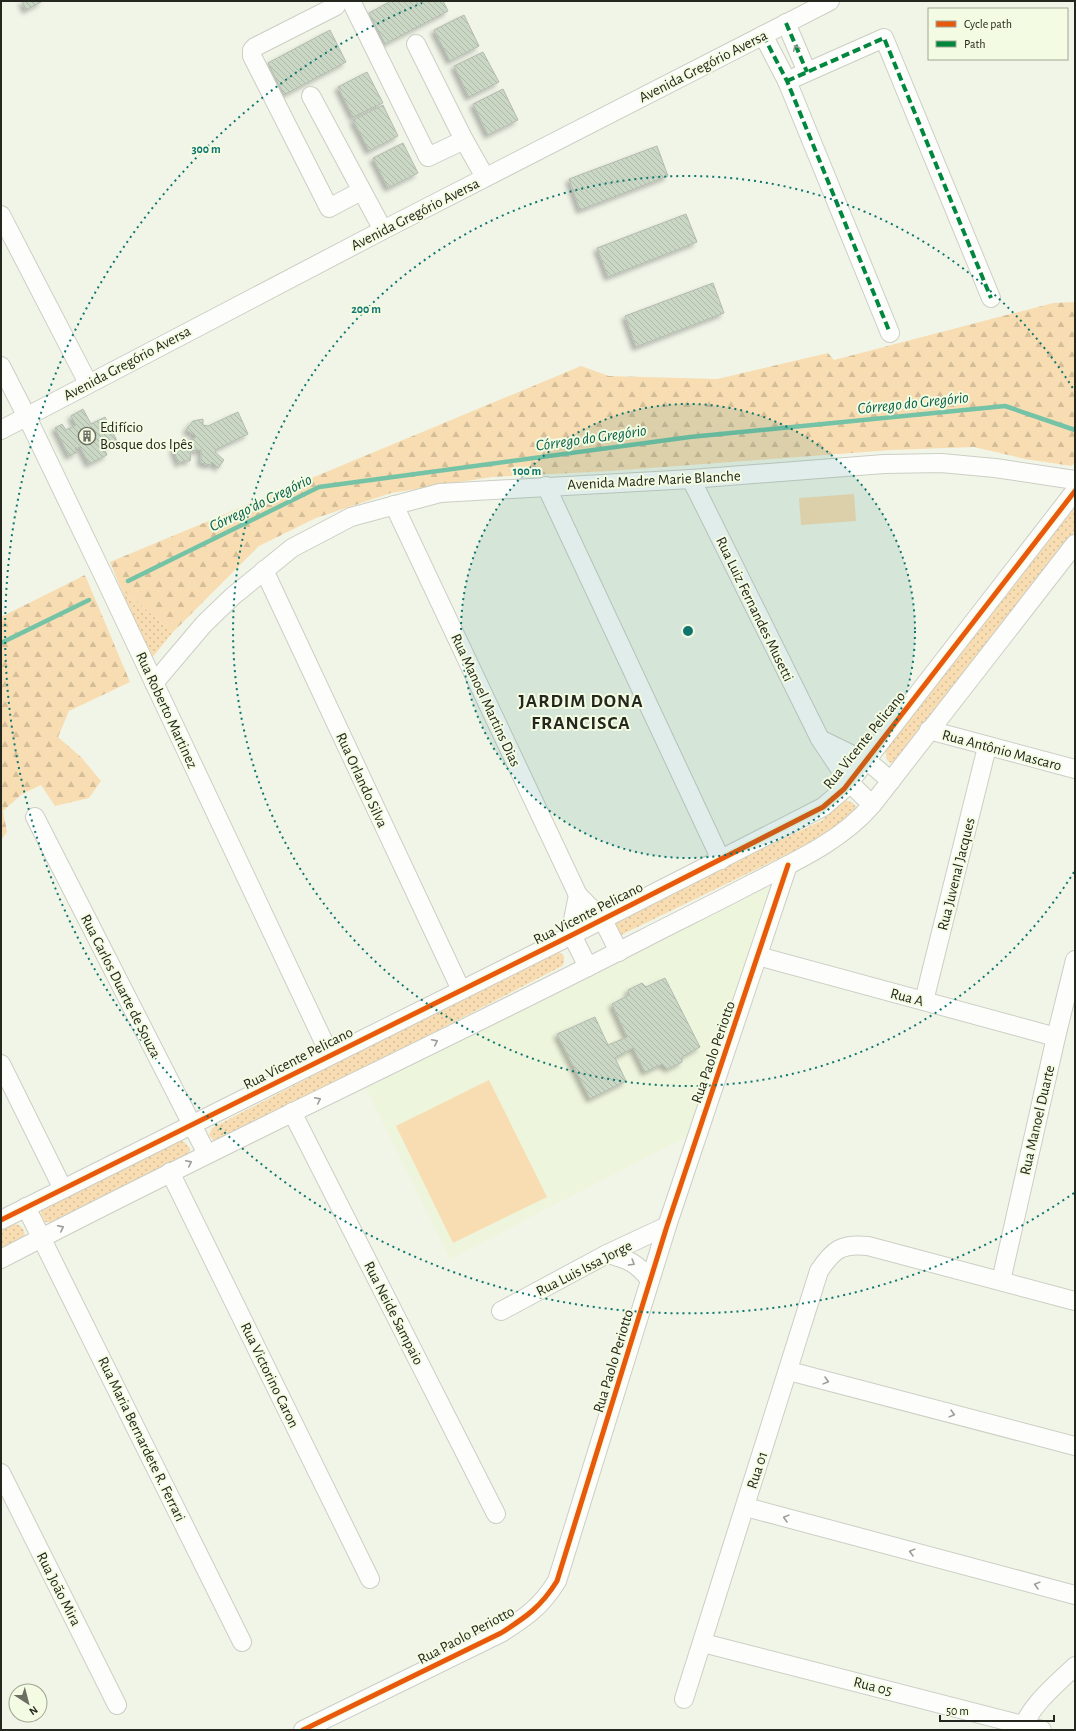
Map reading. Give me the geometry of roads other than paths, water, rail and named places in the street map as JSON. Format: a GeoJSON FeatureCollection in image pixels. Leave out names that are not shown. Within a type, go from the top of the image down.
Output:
{"type":"FeatureCollection","features":[{"type":"Feature","properties":{"kind":"street","name":"Avenida Gregório Aversa"},"geometry":{"type":"LineString","coordinates":[[1,430],[88,383],[485,177],[830,1]]}},
{"type":"Feature","properties":{"kind":"street"},"geometry":{"type":"LineString","coordinates":[[361,191],[329,208],[252,56],[252,50],[255,47],[343,4],[428,157],[464,140]]}},
{"type":"Feature","properties":{"kind":"street"},"geometry":{"type":"LineString","coordinates":[[786,23],[807,72]]}},
{"type":"Feature","properties":{"kind":"street"},"geometry":{"type":"LineString","coordinates":[[763,35],[787,81],[890,333]]}},
{"type":"Feature","properties":{"kind":"street"},"geometry":{"type":"LineString","coordinates":[[787,81],[884,38],[991,298]]}},
{"type":"Feature","properties":{"kind":"street"},"geometry":{"type":"LineString","coordinates":[[416,44],[464,140],[485,177]]}},
{"type":"Feature","properties":{"kind":"street"},"geometry":{"type":"LineString","coordinates":[[311,96],[383,230]]}},
{"type":"Feature","properties":{"kind":"street"},"geometry":{"type":"LineString","coordinates":[[1,215],[88,383]]}},
{"type":"Feature","properties":{"kind":"street","name":"Rua Roberto Martinez"},"geometry":{"type":"LineString","coordinates":[[1,366],[27,417],[330,1055]]}},
{"type":"Feature","properties":{"kind":"street","name":"Avenida Madre Marie Blanche"},"geometry":{"type":"LineString","coordinates":[[154,683],[204,624],[233,596],[292,548],[351,517],[440,493],[690,479],[884,464],[941,463],[994,468],[1075,480]]}},
{"type":"Feature","properties":{"kind":"street","name":"Rua Luiz Fernandes Musetti"},"geometry":{"type":"LineString","coordinates":[[690,479],[820,739],[848,782],[872,805]]}},
{"type":"Feature","properties":{"kind":"street"},"geometry":{"type":"LineString","coordinates":[[546,486],[721,860]]}},
{"type":"Feature","properties":{"kind":"street","name":"Rua Vicente Pelicano"},"geometry":{"type":"LineString","coordinates":[[1,1220],[603,920],[823,807],[840,794],[1075,491]]}},
{"type":"Feature","properties":{"kind":"street","name":"Rua Manoel Martins Dias"},"geometry":{"type":"LineString","coordinates":[[394,505],[578,895],[603,920],[618,952]]}},
{"type":"Feature","properties":{"kind":"street"},"geometry":{"type":"LineString","coordinates":[[1,1259],[170,1172],[618,952],[788,865],[836,838],[859,820],[872,805],[1075,544]]}},
{"type":"Feature","properties":{"kind":"street","name":"Rua Orlando Silva"},"geometry":{"type":"LineString","coordinates":[[264,570],[462,990]]}},
{"type":"Feature","properties":{"kind":"street","name":"Rua Antônio Mascaro"},"geometry":{"type":"LineString","coordinates":[[929,730],[987,747],[1075,769]]}},
{"type":"Feature","properties":{"kind":"street"},"geometry":{"type":"LineString","coordinates":[[820,739],[866,760],[891,781]]}},
{"type":"Feature","properties":{"kind":"street","name":"Rua Juvenal Jacques"},"geometry":{"type":"LineString","coordinates":[[924,1001],[987,747]]}},
{"type":"Feature","properties":{"kind":"street","name":"Rua Carlos Duarte de Souza"},"geometry":{"type":"LineString","coordinates":[[35,817],[207,1154]]}},
{"type":"Feature","properties":{"kind":"street","name":"Rua Paolo Periotto"},"geometry":{"type":"LineString","coordinates":[[303,1730],[501,1633],[528,1616],[546,1597],[557,1581],[667,1226],[788,865]]}},
{"type":"Feature","properties":{"kind":"street"},"geometry":{"type":"LineString","coordinates":[[578,895],[572,920],[572,935],[588,967]]}},
{"type":"Feature","properties":{"kind":"street","name":"Rua A"},"geometry":{"type":"LineString","coordinates":[[758,956],[1056,1037]]}},
{"type":"Feature","properties":{"kind":"street","name":"Rua Manoel Duarte"},"geometry":{"type":"LineString","coordinates":[[1001,1281],[1056,1037],[1075,960]]}},
{"type":"Feature","properties":{"kind":"street"},"geometry":{"type":"LineString","coordinates":[[1,1064],[63,1189]]}},
{"type":"Feature","properties":{"kind":"street","name":"Rua Neide Sampaio"},"geometry":{"type":"LineString","coordinates":[[292,1112],[496,1514]]}},
{"type":"Feature","properties":{"kind":"street","name":"Rua Victorino Caron"},"geometry":{"type":"LineString","coordinates":[[170,1172],[370,1579]]}},
{"type":"Feature","properties":{"kind":"street","name":"Rua Maria Bernardete R. Ferrari"},"geometry":{"type":"LineString","coordinates":[[26,1207],[242,1642]]}},
{"type":"Feature","properties":{"kind":"street","name":"Rua Luis Issa Jorge"},"geometry":{"type":"LineString","coordinates":[[501,1311],[607,1254],[667,1226]]}},
{"type":"Feature","properties":{"kind":"street","name":"Rua 01"},"geometry":{"type":"LineString","coordinates":[[684,1699],[789,1371],[819,1271],[829,1257],[841,1247],[853,1244],[868,1246],[1001,1281]]}},
{"type":"Feature","properties":{"kind":"street"},"geometry":{"type":"LineString","coordinates":[[607,1254],[624,1258],[635,1264],[650,1280]]}},
{"type":"Feature","properties":{"kind":"street"},"geometry":{"type":"LineString","coordinates":[[1001,1281],[1075,1301]]}},
{"type":"Feature","properties":{"kind":"street"},"geometry":{"type":"LineString","coordinates":[[789,1371],[1075,1446]]}},
{"type":"Feature","properties":{"kind":"street","name":"Rua João Mira"},"geometry":{"type":"LineString","coordinates":[[1,1473],[117,1705]]}},
{"type":"Feature","properties":{"kind":"street"},"geometry":{"type":"LineString","coordinates":[[746,1507],[1075,1596]]}},
{"type":"Feature","properties":{"kind":"street","name":"Rua 05"},"geometry":{"type":"LineString","coordinates":[[703,1643],[1023,1727],[1042,1730]]}},
{"type":"Feature","properties":{"kind":"street"},"geometry":{"type":"LineString","coordinates":[[1023,1727],[1041,1699],[1075,1666]]}},
{"type":"Feature","properties":{"kind":"waterway","name":"Córrego do Gregório"},"geometry":{"type":"LineString","coordinates":[[128,581],[319,487],[690,437],[1005,406],[1075,430]]}},
{"type":"Feature","properties":{"kind":"waterway","name":"Córrego do Gregório"},"geometry":{"type":"LineString","coordinates":[[1,643],[89,600]]}},
{"type":"Feature","properties":{"kind":"place","name":"Edifício Bosque dos Ipês"},"geometry":{"type":"Point","coordinates":[87,436]}},
{"type":"Feature","properties":{"kind":"district","name":"JARDIM DONA FRANCISCA"},"geometry":{"type":"Point","coordinates":[581,711]}}]}
